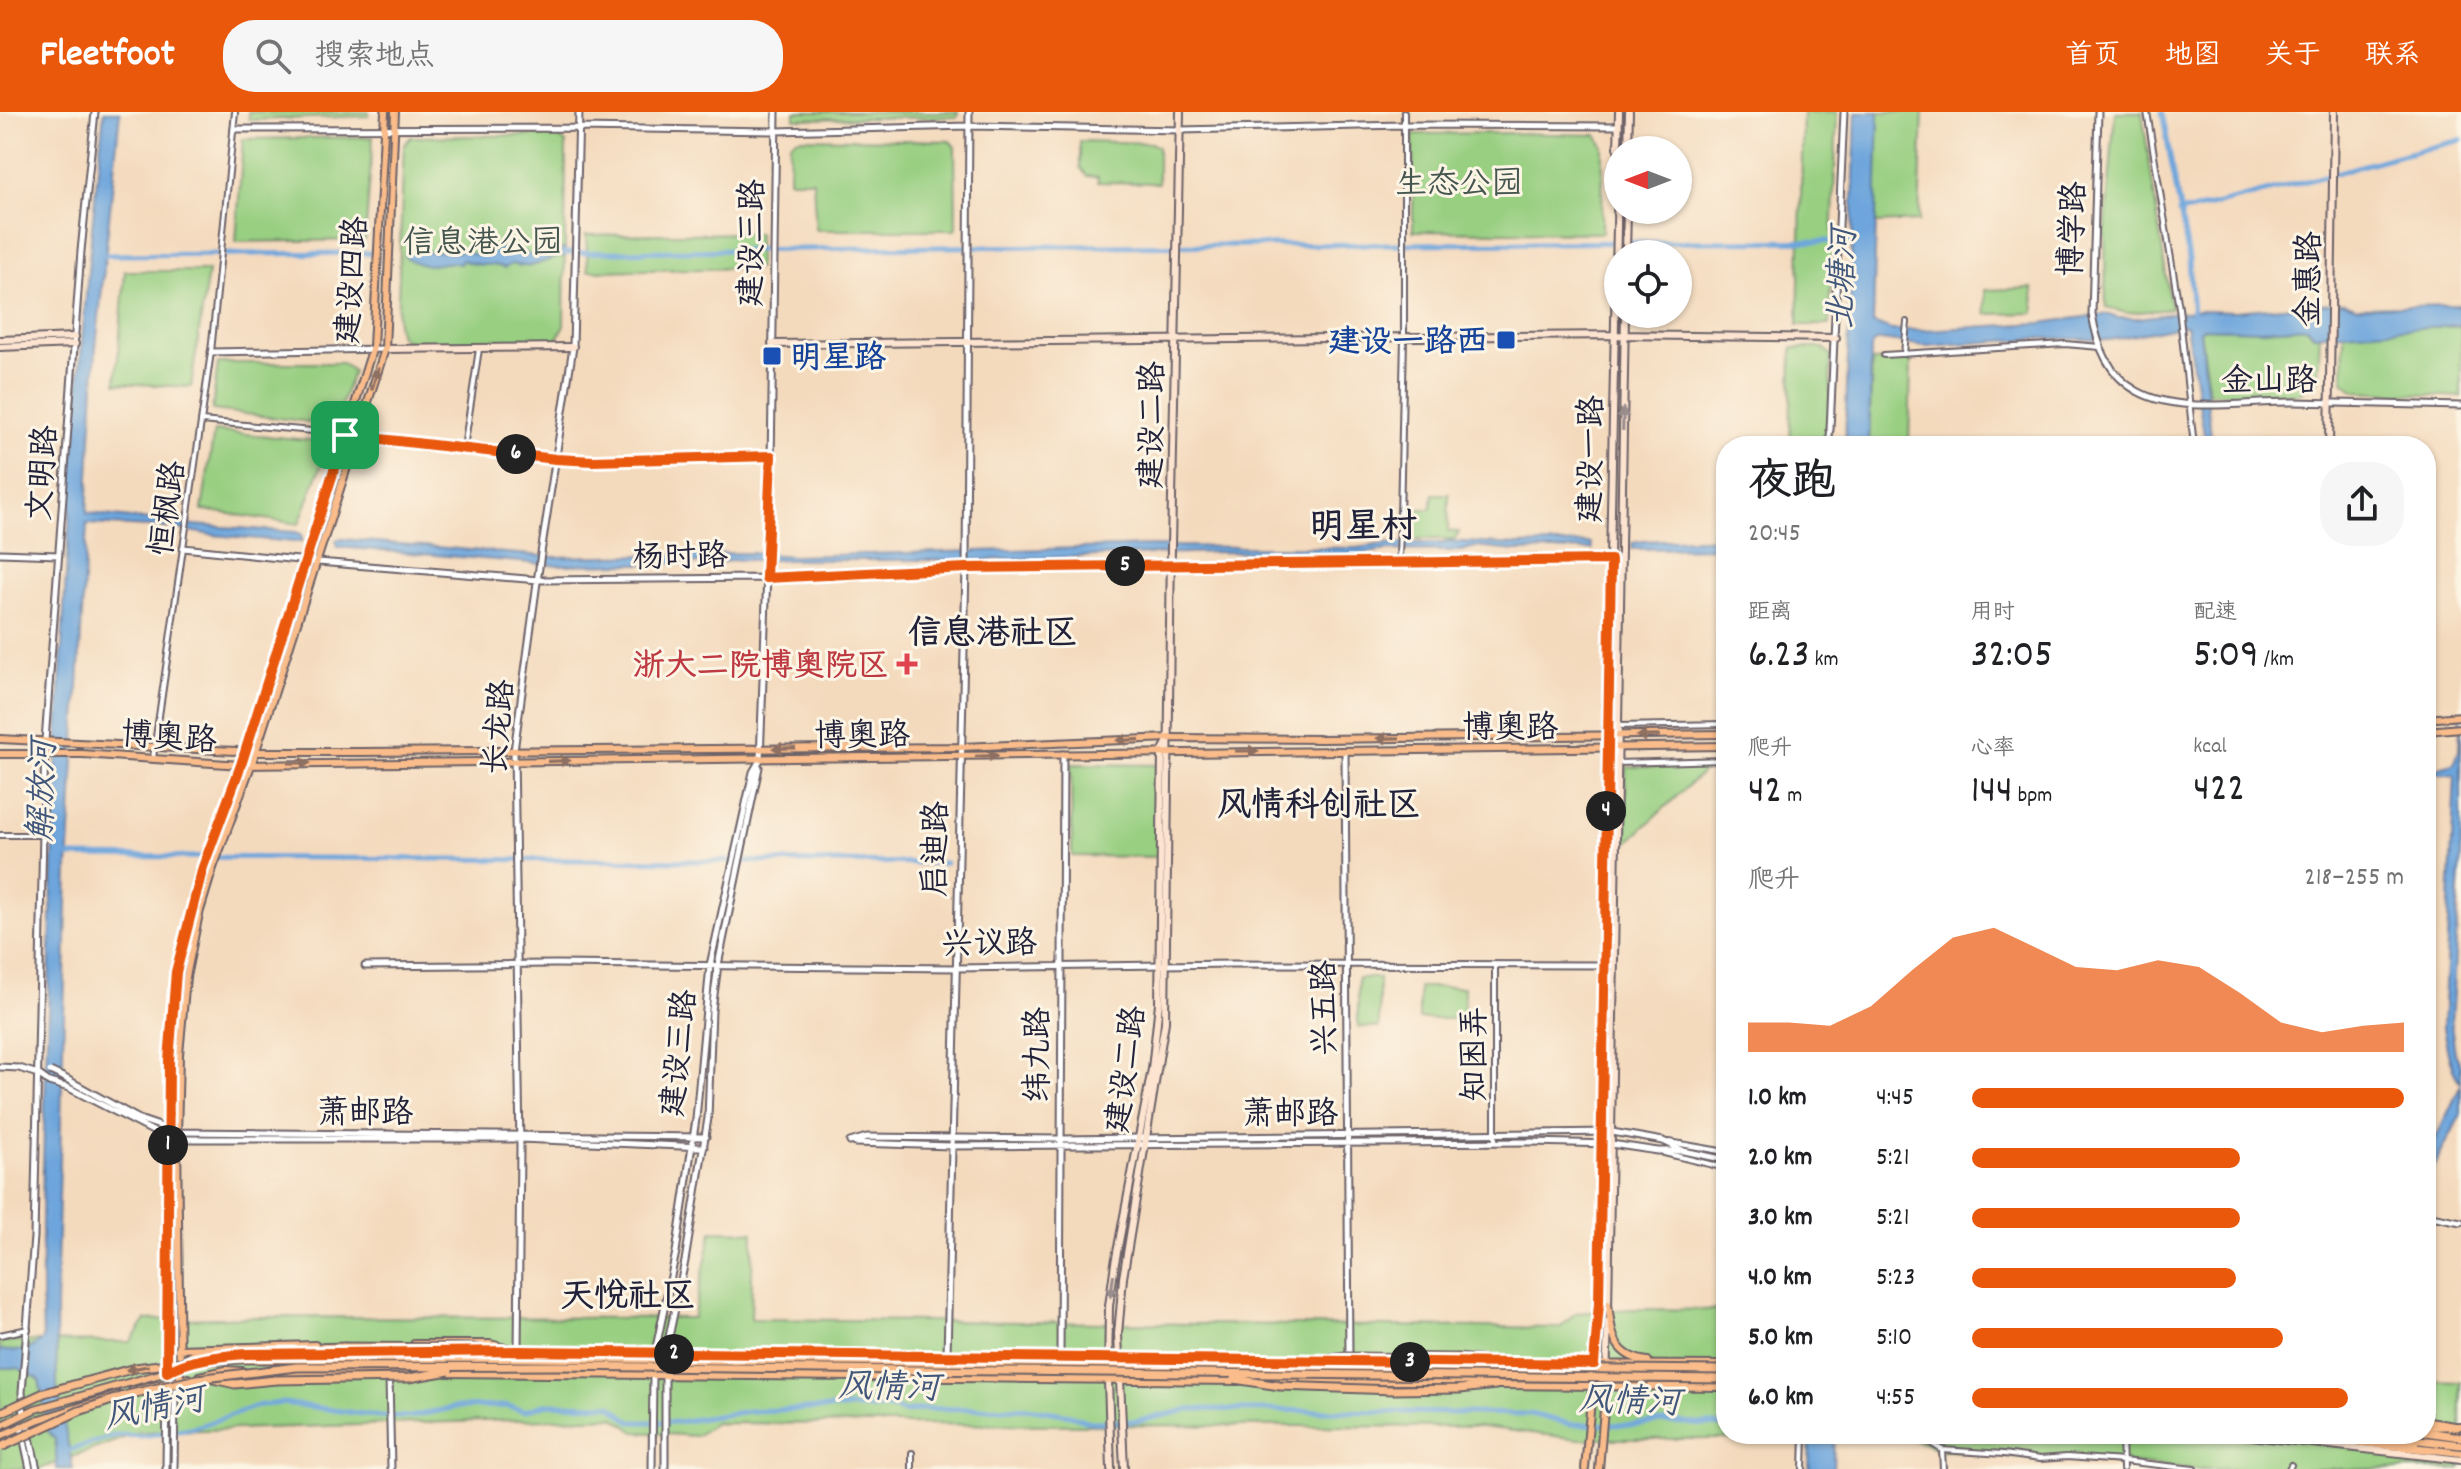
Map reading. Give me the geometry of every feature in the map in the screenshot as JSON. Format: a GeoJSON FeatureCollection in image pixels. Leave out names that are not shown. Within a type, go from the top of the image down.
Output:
{"type":"FeatureCollection","features":[{"type":"Feature","properties":{"kind":"highway"},"geometry":{"type":"LineString","coordinates":[[178,1365],[195,1354],[215,1351],[344,1347],[474,1348],[518,1354]]}},
{"type":"Feature","properties":{"kind":"highway"},"geometry":{"type":"LineString","coordinates":[[0,1413],[44,1393],[135,1368],[241,1359],[518,1354],[1716,1368]]}},
{"type":"Feature","properties":{"kind":"highway"},"geometry":{"type":"LineString","coordinates":[[1278,1365],[1345,1357],[1458,1358],[1517,1364]]}},
{"type":"Feature","properties":{"kind":"highway"},"geometry":{"type":"LineString","coordinates":[[0,1448],[79,1411],[161,1386],[297,1367],[558,1366],[1716,1379]]}},
{"type":"Feature","properties":{"kind":"highway"},"geometry":{"type":"LineString","coordinates":[[198,1376],[235,1384],[276,1380],[409,1378],[466,1368]]}},
{"type":"Feature","properties":{"kind":"highway"},"geometry":{"type":"LineString","coordinates":[[1208,1374],[1280,1386],[1394,1390],[1496,1385]]}},
{"type":"Feature","properties":{"kind":"highway"},"geometry":{"type":"LineString","coordinates":[[2436,1427],[2459,1426]]}},
{"type":"Feature","properties":{"kind":"highway"},"geometry":{"type":"LineString","coordinates":[[2436,1430],[2461,1437]]}},
{"type":"Feature","properties":{"kind":"highway"},"geometry":{"type":"LineString","coordinates":[[2436,1442],[2461,1445]]}},
{"type":"Feature","properties":{"kind":"highway"},"geometry":{"type":"LineString","coordinates":[[2383,1444],[2435,1450]]}},
{"type":"Feature","properties":{"kind":"main road","name":"建设四路"},"geometry":{"type":"LineString","coordinates":[[167,1382],[169,1061],[176,972],[203,867],[241,765],[373,347],[385,112]]}},
{"type":"Feature","properties":{"kind":"main road","name":"建设四路"},"geometry":{"type":"LineString","coordinates":[[180,1379],[177,1135],[179,1055],[186,977],[199,914],[213,868],[252,763],[385,349],[395,112]]}},
{"type":"Feature","properties":{"kind":"main road","name":"建设二路"},"geometry":{"type":"LineString","coordinates":[[1124,1469],[1118,1334],[1123,1278],[1164,1038],[1166,752],[1170,738],[1180,112]]}},
{"type":"Feature","properties":{"kind":"main road"},"geometry":{"type":"LineString","coordinates":[[1619,112],[1619,136]]}},
{"type":"Feature","properties":{"kind":"main road"},"geometry":{"type":"LineString","coordinates":[[1628,136],[1629,112]]}},
{"type":"Feature","properties":{"kind":"main road","name":"金惠路"},"geometry":{"type":"LineString","coordinates":[[2329,436],[2334,112]]}},
{"type":"Feature","properties":{"kind":"main road","name":"建设一路"},"geometry":{"type":"LineString","coordinates":[[1594,1364],[1599,1303],[1617,224]]}},
{"type":"Feature","properties":{"kind":"main road","name":"建设一路"},"geometry":{"type":"LineString","coordinates":[[1606,1385],[1625,328]]}},
{"type":"Feature","properties":{"kind":"main road"},"geometry":{"type":"LineString","coordinates":[[772,344],[1615,335],[1836,338]]}},
{"type":"Feature","properties":{"kind":"main road"},"geometry":{"type":"LineString","coordinates":[[0,340],[75,341]]}},
{"type":"Feature","properties":{"kind":"main road"},"geometry":{"type":"LineString","coordinates":[[0,347],[75,341]]}},
{"type":"Feature","properties":{"kind":"main road"},"geometry":{"type":"LineString","coordinates":[[385,349],[573,347]]}},
{"type":"Feature","properties":{"kind":"main road"},"geometry":{"type":"LineString","coordinates":[[2436,718],[2461,716]]}},
{"type":"Feature","properties":{"kind":"main road"},"geometry":{"type":"LineString","coordinates":[[2436,730],[2461,728]]}},
{"type":"Feature","properties":{"kind":"main road","name":"博奥路"},"geometry":{"type":"LineString","coordinates":[[0,739],[255,752],[961,747],[1170,738],[1716,734]]}},
{"type":"Feature","properties":{"kind":"main road","name":"博奥路"},"geometry":{"type":"LineString","coordinates":[[0,754],[82,754],[241,765],[1716,746]]}},
{"type":"Feature","properties":{"kind":"main road","name":"建设二路"},"geometry":{"type":"LineString","coordinates":[[1111,1469],[1107,1358],[1109,1306],[1155,1046],[1163,965]]}},
{"type":"Feature","properties":{"kind":"main road","name":"兴议路"},"geometry":{"type":"LineString","coordinates":[[1604,965],[1614,965]]}},
{"type":"Feature","properties":{"kind":"main road"},"geometry":{"type":"LineString","coordinates":[[1608,1304],[1615,1342],[1621,1351],[1639,1360],[1675,1365]]}},
{"type":"Feature","properties":{"kind":"main road"},"geometry":{"type":"LineString","coordinates":[[178,1349],[244,1345],[490,1344],[518,1354]]}},
{"type":"Feature","properties":{"kind":"main road"},"geometry":{"type":"LineString","coordinates":[[0,1426],[35,1409],[167,1372],[178,1365],[189,1365],[217,1356],[246,1354],[947,1355],[1716,1367]]}},
{"type":"Feature","properties":{"kind":"main road"},"geometry":{"type":"LineString","coordinates":[[1585,1469],[1594,1364]]}},
{"type":"Feature","properties":{"kind":"main road"},"geometry":{"type":"LineString","coordinates":[[0,1436],[69,1409],[167,1382],[226,1370],[1463,1381],[1496,1385],[1716,1387]]}},
{"type":"Feature","properties":{"kind":"main road"},"geometry":{"type":"LineString","coordinates":[[1599,1469],[1606,1385]]}},
{"type":"Feature","properties":{"kind":"main road"},"geometry":{"type":"LineString","coordinates":[[2326,1444],[2460,1458]]}},
{"type":"Feature","properties":{"kind":"main road"},"geometry":{"type":"LineString","coordinates":[[2435,1450],[2460,1458]]}},
{"type":"Feature","properties":{"kind":"street","name":"文明路"},"geometry":{"type":"LineString","coordinates":[[24,1414],[34,1237],[43,835],[59,555],[81,251],[95,112]]}},
{"type":"Feature","properties":{"kind":"street"},"geometry":{"type":"LineString","coordinates":[[235,112],[234,129],[776,131],[969,126],[1180,130],[1404,125],[1619,126]]}},
{"type":"Feature","properties":{"kind":"street","name":"长龙路"},"geometry":{"type":"LineString","coordinates":[[518,1354],[520,1137],[514,751],[573,347],[579,112]]}},
{"type":"Feature","properties":{"kind":"street","name":"建设三路"},"geometry":{"type":"LineString","coordinates":[[652,1469],[652,1354],[676,1252],[714,965],[753,772],[760,760],[771,456],[776,112]]}},
{"type":"Feature","properties":{"kind":"street","name":"启迪路"},"geometry":{"type":"LineString","coordinates":[[947,1355],[966,565],[969,112]]}},
{"type":"Feature","properties":{"kind":"street"},"geometry":{"type":"LineString","coordinates":[[1399,564],[1404,338],[1404,112]]}},
{"type":"Feature","properties":{"kind":"street"},"geometry":{"type":"LineString","coordinates":[[1830,436],[1844,112]]}},
{"type":"Feature","properties":{"kind":"street","name":"博学路"},"geometry":{"type":"LineString","coordinates":[[2098,112],[2092,314],[2099,345]]}},
{"type":"Feature","properties":{"kind":"street"},"geometry":{"type":"LineString","coordinates":[[2147,112],[2179,308],[2193,436]]}},
{"type":"Feature","properties":{"kind":"street","name":"恒枫路"},"geometry":{"type":"LineString","coordinates":[[153,760],[211,352],[234,129]]}},
{"type":"Feature","properties":{"kind":"street"},"geometry":{"type":"LineString","coordinates":[[1904,351],[1906,324]]}},
{"type":"Feature","properties":{"kind":"street"},"geometry":{"type":"LineString","coordinates":[[1884,355],[1904,351],[2099,345]]}},
{"type":"Feature","properties":{"kind":"street","name":"金山路"},"geometry":{"type":"LineString","coordinates":[[2099,345],[2113,370],[2134,390],[2158,399],[2191,403],[2461,406]]}},
{"type":"Feature","properties":{"kind":"street"},"geometry":{"type":"LineString","coordinates":[[211,352],[385,349]]}},
{"type":"Feature","properties":{"kind":"street"},"geometry":{"type":"LineString","coordinates":[[464,448],[479,349]]}},
{"type":"Feature","properties":{"kind":"street"},"geometry":{"type":"LineString","coordinates":[[201,421],[358,435],[556,459],[593,461],[771,456]]}},
{"type":"Feature","properties":{"kind":"street","name":"杨时路"},"geometry":{"type":"LineString","coordinates":[[183,548],[539,580],[766,578],[966,565],[1611,560]]}},
{"type":"Feature","properties":{"kind":"street"},"geometry":{"type":"LineString","coordinates":[[0,553],[59,555]]}},
{"type":"Feature","properties":{"kind":"street"},"geometry":{"type":"LineString","coordinates":[[1618,726],[1716,724]]}},
{"type":"Feature","properties":{"kind":"street","name":"兴五路"},"geometry":{"type":"LineString","coordinates":[[1345,751],[1349,1360]]}},
{"type":"Feature","properties":{"kind":"street","name":"纬九路"},"geometry":{"type":"LineString","coordinates":[[1060,1357],[1063,754]]}},
{"type":"Feature","properties":{"kind":"street"},"geometry":{"type":"LineString","coordinates":[[1617,763],[1716,760]]}},
{"type":"Feature","properties":{"kind":"street"},"geometry":{"type":"LineString","coordinates":[[0,835],[43,835]]}},
{"type":"Feature","properties":{"kind":"street","name":"建设三路"},"geometry":{"type":"LineString","coordinates":[[665,1469],[665,1354],[706,1137],[714,965]]}},
{"type":"Feature","properties":{"kind":"street","name":"兴议路"},"geometry":{"type":"LineString","coordinates":[[365,966],[956,968],[1061,965],[1604,965]]}},
{"type":"Feature","properties":{"kind":"street","name":"知困弄"},"geometry":{"type":"LineString","coordinates":[[1495,965],[1495,1142]]}},
{"type":"Feature","properties":{"kind":"street"},"geometry":{"type":"LineString","coordinates":[[0,1067],[19,1068],[38,1074],[49,1082],[168,1135],[177,1135]]}},
{"type":"Feature","properties":{"kind":"street"},"geometry":{"type":"LineString","coordinates":[[38,1074],[50,1071],[63,1077],[168,1135]]}},
{"type":"Feature","properties":{"kind":"street","name":"萧邮路"},"geometry":{"type":"LineString","coordinates":[[1349,1139],[1612,1132],[1663,1141],[1684,1151],[1716,1158]]}},
{"type":"Feature","properties":{"kind":"street","name":"萧邮路"},"geometry":{"type":"LineString","coordinates":[[177,1135],[520,1137],[704,1147]]}},
{"type":"Feature","properties":{"kind":"street","name":"萧邮路"},"geometry":{"type":"LineString","coordinates":[[177,1135],[284,1138],[706,1137]]}},
{"type":"Feature","properties":{"kind":"street"},"geometry":{"type":"LineString","coordinates":[[850,1142],[1349,1139],[1602,1143],[1658,1151],[1716,1166]]}},
{"type":"Feature","properties":{"kind":"street"},"geometry":{"type":"LineString","coordinates":[[1663,1141],[1716,1150]]}},
{"type":"Feature","properties":{"kind":"street"},"geometry":{"type":"LineString","coordinates":[[1658,1151],[1684,1151]]}},
{"type":"Feature","properties":{"kind":"street"},"geometry":{"type":"LineString","coordinates":[[2436,1217],[2461,1222]]}},
{"type":"Feature","properties":{"kind":"street"},"geometry":{"type":"LineString","coordinates":[[0,1335],[28,1329]]}},
{"type":"Feature","properties":{"kind":"street"},"geometry":{"type":"LineString","coordinates":[[389,1373],[391,1469]]}},
{"type":"Feature","properties":{"kind":"street"},"geometry":{"type":"LineString","coordinates":[[174,1469],[175,1397],[180,1379]]}},
{"type":"Feature","properties":{"kind":"street"},"geometry":{"type":"LineString","coordinates":[[166,1469],[167,1382]]}},
{"type":"Feature","properties":{"kind":"street"},"geometry":{"type":"LineString","coordinates":[[24,1425],[30,1469]]}},
{"type":"Feature","properties":{"kind":"street"},"geometry":{"type":"LineString","coordinates":[[24,1425],[37,1469]]}},
{"type":"Feature","properties":{"kind":"street"},"geometry":{"type":"LineString","coordinates":[[1803,1469],[1804,1444]]}},
{"type":"Feature","properties":{"kind":"street"},"geometry":{"type":"LineString","coordinates":[[1932,1444],[1942,1450],[2040,1459],[2067,1457],[2123,1461],[2194,1469]]}},
{"type":"Feature","properties":{"kind":"street"},"geometry":{"type":"LineString","coordinates":[[2122,1444],[2123,1469]]}},
{"type":"Feature","properties":{"kind":"street"},"geometry":{"type":"LineString","coordinates":[[1942,1450],[1943,1469]]}},
{"type":"Feature","properties":{"kind":"street"},"geometry":{"type":"LineString","coordinates":[[912,1453],[912,1469]]}},
{"type":"Feature","properties":{"kind":"green space"},"geometry":{"type":"Polygon","coordinates":[[[248,112],[369,112],[369,116],[249,120],[248,112]]]}},
{"type":"Feature","properties":{"kind":"green space"},"geometry":{"type":"Polygon","coordinates":[[[795,112],[958,112],[957,117],[795,119],[795,112]]]}},
{"type":"Feature","properties":{"kind":"green space"},"geometry":{"type":"Polygon","coordinates":[[[1803,112],[1837,112],[1829,325],[1798,325],[1803,112]]]}},
{"type":"Feature","properties":{"kind":"green space"},"geometry":{"type":"Polygon","coordinates":[[[1879,112],[1923,112],[1919,221],[1875,223],[1879,112]]]}},
{"type":"Feature","properties":{"kind":"green space"},"geometry":{"type":"Polygon","coordinates":[[[2115,112],[2142,112],[2171,309],[2127,313],[2106,308],[2105,234],[2115,112]]]}},
{"type":"Feature","properties":{"kind":"green space","name":"生态公园"},"geometry":{"type":"Polygon","coordinates":[[[1413,134],[1597,135],[1603,146],[1602,233],[1413,231],[1413,134]]]}},
{"type":"Feature","properties":{"kind":"green space","name":"信息港公园"},"geometry":{"type":"Polygon","coordinates":[[[556,135],[566,143],[564,326],[555,342],[410,343],[400,336],[397,325],[404,145],[411,137],[556,135]]]}},
{"type":"Feature","properties":{"kind":"green space"},"geometry":{"type":"Polygon","coordinates":[[[373,137],[365,240],[236,242],[243,139],[373,137]]]}},
{"type":"Feature","properties":{"kind":"green space"},"geometry":{"type":"Polygon","coordinates":[[[799,138],[950,141],[955,147],[956,230],[816,230],[813,180],[789,180],[790,143],[799,138]]]}},
{"type":"Feature","properties":{"kind":"green space"},"geometry":{"type":"Polygon","coordinates":[[[1080,141],[1151,143],[1158,147],[1158,183],[1098,182],[1098,177],[1087,176],[1080,167],[1080,141]]]}},
{"type":"Feature","properties":{"kind":"green space"},"geometry":{"type":"Polygon","coordinates":[[[758,233],[758,268],[588,271],[586,235],[758,233]]]}},
{"type":"Feature","properties":{"kind":"green space"},"geometry":{"type":"Polygon","coordinates":[[[125,271],[208,271],[191,387],[116,383],[125,271]]]}},
{"type":"Feature","properties":{"kind":"green space"},"geometry":{"type":"Polygon","coordinates":[[[2033,288],[2034,313],[1986,314],[1985,290],[2033,288]]]}},
{"type":"Feature","properties":{"kind":"green space"},"geometry":{"type":"Polygon","coordinates":[[[2307,327],[2313,335],[2320,334],[2318,381],[2311,381],[2298,394],[2209,393],[2200,331],[2204,328],[2262,330],[2307,327]]]}},
{"type":"Feature","properties":{"kind":"green space"},"geometry":{"type":"Polygon","coordinates":[[[2461,327],[2461,397],[2355,391],[2343,381],[2344,331],[2461,327]]]}},
{"type":"Feature","properties":{"kind":"green space"},"geometry":{"type":"Polygon","coordinates":[[[1792,348],[1824,348],[1831,355],[1829,436],[1790,436],[1792,348]]]}},
{"type":"Feature","properties":{"kind":"green space"},"geometry":{"type":"Polygon","coordinates":[[[1911,360],[1909,436],[1869,436],[1872,361],[1911,360]]]}},
{"type":"Feature","properties":{"kind":"green space"},"geometry":{"type":"Polygon","coordinates":[[[218,363],[342,363],[353,371],[334,425],[212,410],[218,363]]]}},
{"type":"Feature","properties":{"kind":"green space"},"geometry":{"type":"Polygon","coordinates":[[[214,431],[330,442],[299,524],[202,510],[214,431]]]}},
{"type":"Feature","properties":{"kind":"green space"},"geometry":{"type":"Polygon","coordinates":[[[1433,494],[1449,494],[1448,531],[1459,532],[1455,539],[1407,539],[1407,509],[1431,509],[1433,494]]]}},
{"type":"Feature","properties":{"kind":"green space"},"geometry":{"type":"Polygon","coordinates":[[[1071,764],[1165,765],[1163,857],[1072,856],[1071,764]]]}},
{"type":"Feature","properties":{"kind":"green space"},"geometry":{"type":"Polygon","coordinates":[[[1626,767],[1708,767],[1626,844],[1626,767]]]}},
{"type":"Feature","properties":{"kind":"green space"},"geometry":{"type":"Polygon","coordinates":[[[1358,978],[1379,978],[1379,1027],[1358,1027],[1358,978]]]}},
{"type":"Feature","properties":{"kind":"green space"},"geometry":{"type":"Polygon","coordinates":[[[1419,987],[1464,987],[1464,1019],[1419,1019],[1419,987]]]}},
{"type":"Feature","properties":{"kind":"green space"},"geometry":{"type":"Polygon","coordinates":[[[712,1231],[753,1232],[751,1319],[1560,1328],[1575,1313],[1632,1309],[1716,1310],[1716,1439],[1579,1439],[1482,1427],[715,1423],[696,1436],[635,1432],[614,1417],[140,1432],[39,1469],[0,1469],[0,1341],[130,1342],[146,1320],[258,1317],[693,1318],[712,1231]]]}},
{"type":"Feature","properties":{"kind":"green space"},"geometry":{"type":"Polygon","coordinates":[[[2436,1381],[2461,1382],[2461,1469],[2194,1469],[2067,1457],[2040,1459],[1942,1450],[1925,1444],[2436,1444],[2436,1381]]]}},
{"type":"Feature","properties":{"kind":"water"},"geometry":{"type":"Polygon","coordinates":[[[104,112],[120,112],[96,347],[87,513],[296,532],[301,534],[302,541],[212,535],[172,528],[87,524],[68,868],[56,1307],[57,1387],[73,1469],[57,1469],[55,1439],[48,1431],[39,1379],[18,1368],[0,1368],[0,1350],[23,1350],[43,1339],[44,1145],[62,635],[75,426],[104,112]]]}},
{"type":"Feature","properties":{"kind":"water"},"geometry":{"type":"Polygon","coordinates":[[[1856,112],[1879,112],[1873,323],[1891,330],[2041,323],[2106,314],[2118,318],[2138,318],[2200,310],[2235,311],[2345,302],[2357,307],[2461,305],[2461,325],[2314,335],[2307,327],[2262,330],[2203,328],[2200,331],[2211,436],[2204,436],[2186,325],[2110,340],[2046,338],[1926,346],[1881,340],[1874,342],[1871,348],[1869,436],[1845,436],[1856,112]]]}},
{"type":"Feature","properties":{"kind":"water"},"geometry":{"type":"Polygon","coordinates":[[[504,246],[507,252],[513,250],[531,256],[565,249],[565,256],[534,265],[512,264],[504,268],[462,260],[460,264],[428,265],[405,257],[406,251],[460,252],[462,249],[483,255],[504,246]]]}},
{"type":"Feature","properties":{"kind":"water"},"geometry":{"type":"Polygon","coordinates":[[[1716,538],[1716,548],[1632,549],[1632,543],[1716,538]]]}},
{"type":"Feature","properties":{"kind":"water"},"geometry":{"type":"Polygon","coordinates":[[[336,540],[554,557],[751,553],[793,556],[1153,546],[1357,548],[1448,541],[1518,545],[1591,543],[1592,549],[1516,551],[1475,547],[1461,551],[1387,550],[1361,554],[1218,552],[982,560],[735,560],[717,563],[555,565],[338,547],[336,540]]]}},
{"type":"Feature","properties":{"kind":"water"},"geometry":{"type":"Polygon","coordinates":[[[2461,711],[2461,856],[2451,1025],[2455,1053],[2461,1066],[2461,1083],[2451,1063],[2443,1028],[2455,776],[2436,773],[2436,768],[2454,764],[2459,750],[2461,711]]]}},
{"type":"Feature","properties":{"kind":"water"},"geometry":{"type":"Polygon","coordinates":[[[2461,1085],[2461,1114],[2436,1163],[2436,1138],[2461,1085]]]}},
{"type":"Feature","properties":{"kind":"water"},"geometry":{"type":"Polygon","coordinates":[[[1810,1444],[1834,1444],[1833,1469],[1809,1469],[1810,1444]]]}},
{"type":"Feature","properties":{"kind":"waterway"},"geometry":{"type":"LineString","coordinates":[[2162,112],[2189,259],[2193,316]]}},
{"type":"Feature","properties":{"kind":"waterway"},"geometry":{"type":"LineString","coordinates":[[2179,213],[2461,140]]}},
{"type":"Feature","properties":{"kind":"waterway","name":"北塘河"},"geometry":{"type":"LineString","coordinates":[[558,253],[930,247],[1856,241]]}},
{"type":"Feature","properties":{"kind":"waterway"},"geometry":{"type":"LineString","coordinates":[[102,255],[369,253]]}},
{"type":"Feature","properties":{"kind":"waterway","name":"解放河"},"geometry":{"type":"LineString","coordinates":[[66,856],[945,863]]}},
{"type":"Feature","properties":{"kind":"waterway","name":"风情河"},"geometry":{"type":"LineString","coordinates":[[65,1452],[116,1435],[143,1436],[196,1427],[260,1405],[284,1403],[377,1416],[410,1417],[456,1407],[507,1406],[524,1411],[548,1404],[610,1405],[631,1422],[678,1422],[749,1411],[893,1408],[905,1412],[923,1409],[1028,1408],[1091,1422],[1138,1421],[1192,1409],[1530,1414],[1570,1424],[1663,1422],[1716,1425]]}},
{"type":"Feature","properties":{"kind":"place","name":"建设一路西"},"geometry":{"type":"Point","coordinates":[1506,340]}},
{"type":"Feature","properties":{"kind":"place","name":"明星路"},"geometry":{"type":"Point","coordinates":[772,356]}},
{"type":"Feature","properties":{"kind":"place","name":"浙大二院博奥院区"},"geometry":{"type":"Point","coordinates":[907,664]}},
{"type":"Feature","properties":{"kind":"district","name":"明星村"},"geometry":{"type":"Point","coordinates":[1363,524]}},
{"type":"Feature","properties":{"kind":"district","name":"信息港社区"},"geometry":{"type":"Point","coordinates":[993,631]}},
{"type":"Feature","properties":{"kind":"district","name":"风情科创社区"},"geometry":{"type":"Point","coordinates":[1319,803]}},
{"type":"Feature","properties":{"kind":"district","name":"天悦社区"},"geometry":{"type":"Point","coordinates":[628,1294]}},
{"type":"Feature","properties":{"kind":"route"},"geometry":{"type":"LineString","coordinates":[[345,435],[593,461],[771,456],[766,578],[966,568],[1611,560],[1599,1303],[1594,1364],[518,1351],[246,1354],[217,1356],[189,1365],[178,1365],[167,1372],[169,1061],[176,972],[203,867],[241,765],[345,435]]}}]}
